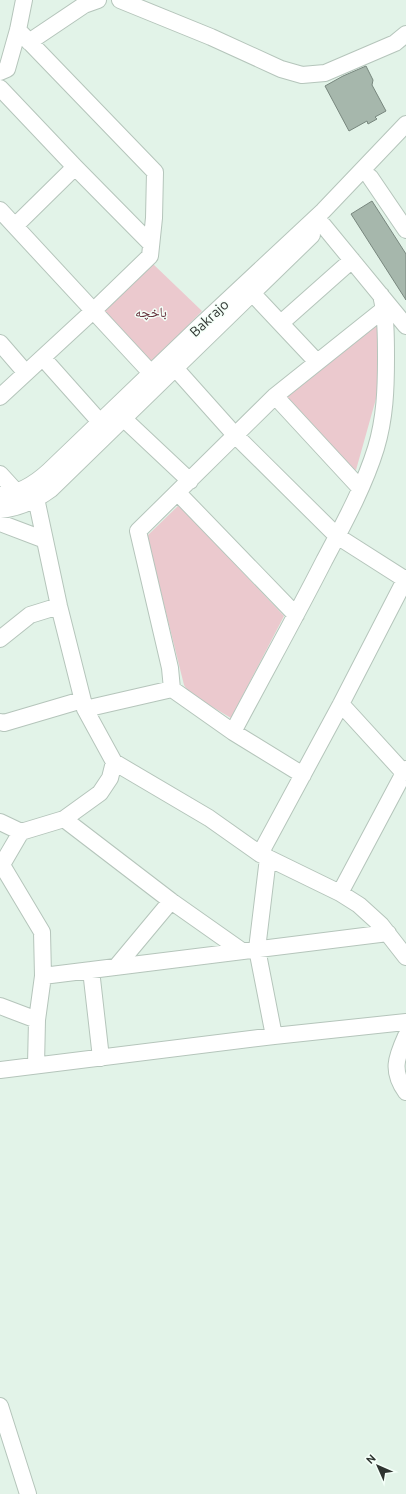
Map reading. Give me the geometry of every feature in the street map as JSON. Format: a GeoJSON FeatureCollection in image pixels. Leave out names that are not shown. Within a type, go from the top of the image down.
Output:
{"type":"FeatureCollection","features":[{"type":"Feature","properties":{"kind":"street"},"geometry":{"type":"LineString","coordinates":[[0,72],[7,69],[18,30],[24,0]]}},
{"type":"Feature","properties":{"kind":"street"},"geometry":{"type":"LineString","coordinates":[[29,42],[84,5],[98,0]]}},
{"type":"Feature","properties":{"kind":"street"},"geometry":{"type":"LineString","coordinates":[[120,0],[211,37],[281,69],[302,74],[325,73],[395,43],[406,34]]}},
{"type":"Feature","properties":{"kind":"street"},"geometry":{"type":"LineString","coordinates":[[0,397],[150,256],[154,218],[155,172],[18,30]]}},
{"type":"Feature","properties":{"kind":"street"},"geometry":{"type":"LineString","coordinates":[[0,88],[75,167],[152,244]]}},
{"type":"Feature","properties":{"kind":"street","name":"Bakrajo"},"geometry":{"type":"LineString","coordinates":[[0,495],[16,492],[33,484],[49,471],[323,211],[406,124]]}},
{"type":"Feature","properties":{"kind":"street","name":"Bakrajo"},"geometry":{"type":"LineString","coordinates":[[0,510],[21,507],[32,502],[51,489],[253,294],[406,142]]}},
{"type":"Feature","properties":{"kind":"street"},"geometry":{"type":"LineString","coordinates":[[15,226],[75,167]]}},
{"type":"Feature","properties":{"kind":"street"},"geometry":{"type":"LineString","coordinates":[[370,177],[406,230]]}},
{"type":"Feature","properties":{"kind":"street"},"geometry":{"type":"LineString","coordinates":[[0,210],[151,373]]}},
{"type":"Feature","properties":{"kind":"street"},"geometry":{"type":"LineString","coordinates":[[323,224],[352,260],[382,302],[406,326]]}},
{"type":"Feature","properties":{"kind":"street"},"geometry":{"type":"LineString","coordinates":[[281,323],[352,260]]}},
{"type":"Feature","properties":{"kind":"street"},"geometry":{"type":"LineString","coordinates":[[253,294],[317,362]]}},
{"type":"Feature","properties":{"kind":"street"},"geometry":{"type":"LineString","coordinates":[[233,732],[337,536],[360,488],[376,448],[381,428],[386,388],[386,335],[382,302]]}},
{"type":"Feature","properties":{"kind":"street"},"geometry":{"type":"LineString","coordinates":[[172,689],[170,668],[138,531],[275,396],[317,362],[382,302]]}},
{"type":"Feature","properties":{"kind":"street"},"geometry":{"type":"LineString","coordinates":[[386,335],[406,332]]}},
{"type":"Feature","properties":{"kind":"street"},"geometry":{"type":"LineString","coordinates":[[0,343],[26,372]]}},
{"type":"Feature","properties":{"kind":"street"},"geometry":{"type":"LineString","coordinates":[[43,358],[100,422]]}},
{"type":"Feature","properties":{"kind":"street"},"geometry":{"type":"LineString","coordinates":[[176,369],[235,435],[337,536],[406,579],[303,775],[264,856],[249,950],[274,1036]]}},
{"type":"Feature","properties":{"kind":"street"},"geometry":{"type":"LineString","coordinates":[[275,396],[360,488]]}},
{"type":"Feature","properties":{"kind":"street"},"geometry":{"type":"LineString","coordinates":[[123,418],[190,481]]}},
{"type":"Feature","properties":{"kind":"street"},"geometry":{"type":"LineString","coordinates":[[0,474],[16,492],[32,502],[40,517],[59,606],[83,705],[114,762],[209,818],[264,856],[340,893],[359,905],[372,916],[406,957]]}},
{"type":"Feature","properties":{"kind":"street"},"geometry":{"type":"LineString","coordinates":[[32,502],[33,484]]}},
{"type":"Feature","properties":{"kind":"street"},"geometry":{"type":"LineString","coordinates":[[178,493],[296,615]]}},
{"type":"Feature","properties":{"kind":"street"},"geometry":{"type":"LineString","coordinates":[[0,523],[45,540]]}},
{"type":"Feature","properties":{"kind":"street"},"geometry":{"type":"LineString","coordinates":[[0,639],[30,615],[59,606]]}},
{"type":"Feature","properties":{"kind":"street"},"geometry":{"type":"LineString","coordinates":[[0,722],[4,723],[83,705],[172,689],[233,732],[303,775]]}},
{"type":"Feature","properties":{"kind":"street"},"geometry":{"type":"LineString","coordinates":[[340,893],[405,771],[341,704]]}},
{"type":"Feature","properties":{"kind":"street"},"geometry":{"type":"LineString","coordinates":[[0,822],[21,832],[64,819],[100,794],[110,778],[114,762]]}},
{"type":"Feature","properties":{"kind":"street"},"geometry":{"type":"LineString","coordinates":[[64,819],[171,901],[249,950]]}},
{"type":"Feature","properties":{"kind":"street"},"geometry":{"type":"LineString","coordinates":[[21,832],[1,866],[42,932],[42,976],[37,1020],[36,1065]]}},
{"type":"Feature","properties":{"kind":"street"},"geometry":{"type":"LineString","coordinates":[[116,967],[171,901]]}},
{"type":"Feature","properties":{"kind":"street"},"geometry":{"type":"LineString","coordinates":[[42,976],[388,934]]}},
{"type":"Feature","properties":{"kind":"street"},"geometry":{"type":"LineString","coordinates":[[91,970],[101,1058]]}},
{"type":"Feature","properties":{"kind":"street"},"geometry":{"type":"LineString","coordinates":[[0,1006],[37,1020]]}},
{"type":"Feature","properties":{"kind":"street"},"geometry":{"type":"LineString","coordinates":[[0,1070],[274,1036],[406,1022]]}},
{"type":"Feature","properties":{"kind":"street"},"geometry":{"type":"LineString","coordinates":[[406,1036],[396,1066],[399,1081],[406,1092]]}},
{"type":"Feature","properties":{"kind":"street"},"geometry":{"type":"LineString","coordinates":[[0,1406],[28,1494]]}},
{"type":"Feature","properties":{"kind":"green space","name":"باخچە"},"geometry":{"type":"Polygon","coordinates":[[[152,263],[202,311],[151,363],[100,312],[152,263]]]}},
{"type":"Feature","properties":{"kind":"green space"},"geometry":{"type":"Polygon","coordinates":[[[377,325],[379,344],[379,388],[356,470],[353,469],[287,397],[377,325]]]}},
{"type":"Feature","properties":{"kind":"green space"},"geometry":{"type":"Polygon","coordinates":[[[179,505],[284,616],[231,718],[189,693],[184,685],[147,536],[179,505]]]}},
{"type":"Feature","properties":{"kind":"building"},"geometry":{"type":"Polygon","coordinates":[[[366,66],[373,80],[372,85],[386,111],[375,117],[377,119],[368,124],[367,121],[349,131],[325,86],[366,66]]]}},
{"type":"Feature","properties":{"kind":"building"},"geometry":{"type":"Polygon","coordinates":[[[372,201],[406,254],[406,300],[351,214],[372,201]]]}}]}
